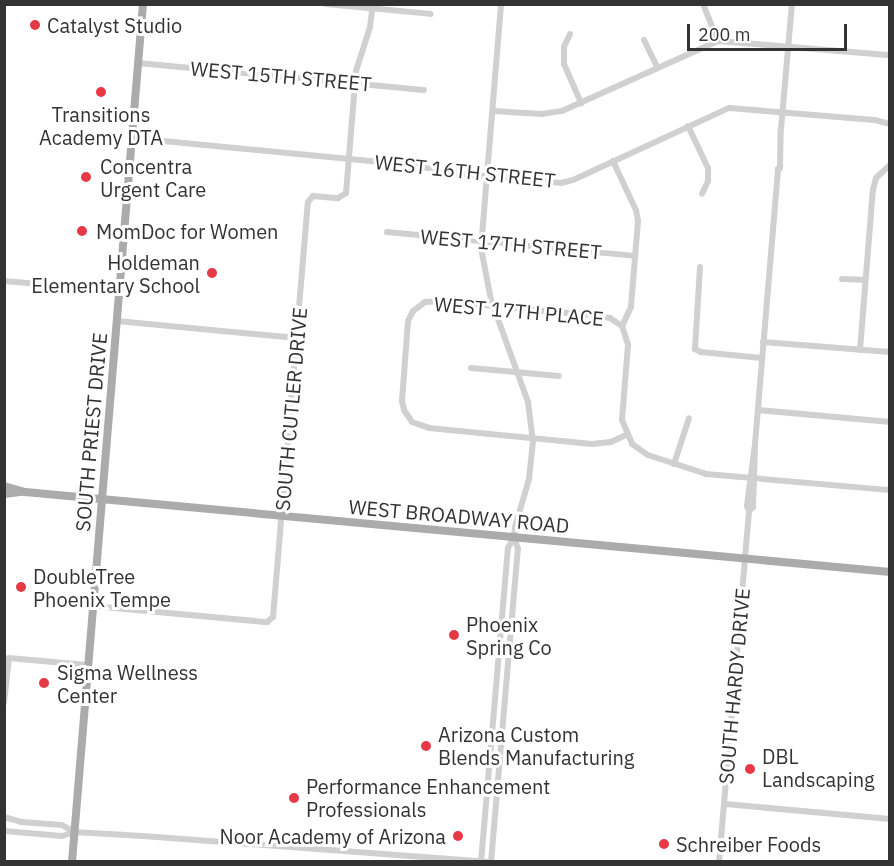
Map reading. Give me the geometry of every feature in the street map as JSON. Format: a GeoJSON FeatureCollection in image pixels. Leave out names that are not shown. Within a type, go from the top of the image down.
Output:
{"type":"FeatureCollection","features":[{"type":"Feature","properties":{"kind":"main road","name":"SOUTH PRIEST DRIVE"},"geometry":{"type":"LineString","coordinates":[[72,861],[143,4]]}},
{"type":"Feature","properties":{"kind":"main road","name":"WEST BROADWAY ROAD"},"geometry":{"type":"LineString","coordinates":[[4,486],[25,492]]}},
{"type":"Feature","properties":{"kind":"main road","name":"WEST BROADWAY ROAD"},"geometry":{"type":"LineString","coordinates":[[4,494],[25,492],[890,572]]}},
{"type":"Feature","properties":{"kind":"street"},"geometry":{"type":"LineString","coordinates":[[326,4],[431,14]]}},
{"type":"Feature","properties":{"kind":"street"},"geometry":{"type":"LineString","coordinates":[[481,861],[507,548],[514,537],[519,508],[529,479],[533,438],[530,410],[493,306],[484,273],[481,241],[501,4]]}},
{"type":"Feature","properties":{"kind":"street"},"geometry":{"type":"LineString","coordinates":[[703,4],[718,41]]}},
{"type":"Feature","properties":{"kind":"street","name":"SOUTH HARDY DRIVE"},"geometry":{"type":"LineString","coordinates":[[719,861],[749,511],[753,507],[752,478],[778,169],[777,157],[792,4]]}},
{"type":"Feature","properties":{"kind":"street"},"geometry":{"type":"LineString","coordinates":[[349,159],[358,61],[370,27],[373,7]]}},
{"type":"Feature","properties":{"kind":"street"},"geometry":{"type":"LineString","coordinates":[[570,34],[565,43],[564,64],[581,103]]}},
{"type":"Feature","properties":{"kind":"street"},"geometry":{"type":"LineString","coordinates":[[644,40],[657,67]]}},
{"type":"Feature","properties":{"kind":"street"},"geometry":{"type":"LineString","coordinates":[[493,111],[547,114],[581,103],[718,41],[890,55]]}},
{"type":"Feature","properties":{"kind":"street","name":"WEST 15TH STREET"},"geometry":{"type":"LineString","coordinates":[[138,63],[424,90]]}},
{"type":"Feature","properties":{"kind":"street","name":"WEST 16TH STREET"},"geometry":{"type":"LineString","coordinates":[[132,138],[416,165],[487,177],[565,183],[729,108],[875,120],[890,124]]}},
{"type":"Feature","properties":{"kind":"street"},"geometry":{"type":"LineString","coordinates":[[688,126],[708,168],[708,181],[702,194]]}},
{"type":"Feature","properties":{"kind":"street","name":"SOUTH CUTLER DRIVE"},"geometry":{"type":"LineString","coordinates":[[93,606],[271,620],[308,206],[311,198],[343,196],[346,190],[349,159]]}},
{"type":"Feature","properties":{"kind":"street"},"geometry":{"type":"LineString","coordinates":[[613,161],[637,214],[631,307],[622,326],[628,345],[622,415],[626,435],[639,450],[706,474],[890,490]]}},
{"type":"Feature","properties":{"kind":"street"},"geometry":{"type":"LineString","coordinates":[[860,350],[873,186],[879,174],[890,165]]}},
{"type":"Feature","properties":{"kind":"street","name":"WEST 17TH STREET"},"geometry":{"type":"LineString","coordinates":[[387,232],[635,256]]}},
{"type":"Feature","properties":{"kind":"street"},"geometry":{"type":"LineString","coordinates":[[700,267],[695,349],[701,352],[762,358]]}},
{"type":"Feature","properties":{"kind":"street"},"geometry":{"type":"LineString","coordinates":[[842,279],[865,280]]}},
{"type":"Feature","properties":{"kind":"street"},"geometry":{"type":"LineString","coordinates":[[4,281],[120,291]]}},
{"type":"Feature","properties":{"kind":"street","name":"WEST 17TH PLACE"},"geometry":{"type":"LineString","coordinates":[[533,438],[429,428],[406,420],[402,406],[407,327],[414,304],[436,300],[604,316],[622,326]]}},
{"type":"Feature","properties":{"kind":"street"},"geometry":{"type":"LineString","coordinates":[[117,321],[297,338]]}},
{"type":"Feature","properties":{"kind":"street"},"geometry":{"type":"LineString","coordinates":[[763,342],[890,352]]}},
{"type":"Feature","properties":{"kind":"street"},"geometry":{"type":"LineString","coordinates":[[471,368],[559,376]]}},
{"type":"Feature","properties":{"kind":"street"},"geometry":{"type":"LineString","coordinates":[[758,410],[890,422]]}},
{"type":"Feature","properties":{"kind":"street"},"geometry":{"type":"LineString","coordinates":[[674,464],[689,418]]}},
{"type":"Feature","properties":{"kind":"street"},"geometry":{"type":"LineString","coordinates":[[533,438],[597,444],[626,435]]}},
{"type":"Feature","properties":{"kind":"street"},"geometry":{"type":"LineString","coordinates":[[4,831],[62,836],[74,832],[491,861],[518,549],[514,537]]}},
{"type":"Feature","properties":{"kind":"street"},"geometry":{"type":"LineString","coordinates":[[4,703],[9,658],[87,665]]}},
{"type":"Feature","properties":{"kind":"street"},"geometry":{"type":"LineString","coordinates":[[725,804],[890,819]]}},
{"type":"Feature","properties":{"kind":"street"},"geometry":{"type":"LineString","coordinates":[[4,817],[25,822],[62,825],[74,832]]}},
{"type":"Feature","properties":{"kind":"place","name":"Catalyst Studio"},"geometry":{"type":"Point","coordinates":[35,25]}},
{"type":"Feature","properties":{"kind":"place","name":"Transitions Academy DTA"},"geometry":{"type":"Point","coordinates":[101,92]}},
{"type":"Feature","properties":{"kind":"place","name":"Concentra Urgent Care"},"geometry":{"type":"Point","coordinates":[86,177]}},
{"type":"Feature","properties":{"kind":"place","name":"MomDoc for Women"},"geometry":{"type":"Point","coordinates":[82,231]}},
{"type":"Feature","properties":{"kind":"place","name":"Holdeman Elementary School"},"geometry":{"type":"Point","coordinates":[212,273]}},
{"type":"Feature","properties":{"kind":"place","name":"DoubleTree Phoenix Tempe"},"geometry":{"type":"Point","coordinates":[21,587]}},
{"type":"Feature","properties":{"kind":"place","name":"Phoenix Spring Co"},"geometry":{"type":"Point","coordinates":[454,635]}},
{"type":"Feature","properties":{"kind":"place","name":"Sigma Wellness Center"},"geometry":{"type":"Point","coordinates":[44,683]}},
{"type":"Feature","properties":{"kind":"place","name":"Arizona Custom Blends Manufacturing"},"geometry":{"type":"Point","coordinates":[426,746]}},
{"type":"Feature","properties":{"kind":"place","name":"DBL Landscaping"},"geometry":{"type":"Point","coordinates":[750,769]}},
{"type":"Feature","properties":{"kind":"place","name":"Performance Enhancement Professionals"},"geometry":{"type":"Point","coordinates":[294,798]}},
{"type":"Feature","properties":{"kind":"place","name":"Noor Academy of Arizona"},"geometry":{"type":"Point","coordinates":[458,836]}},
{"type":"Feature","properties":{"kind":"place","name":"Schreiber Foods"},"geometry":{"type":"Point","coordinates":[664,844]}}]}
